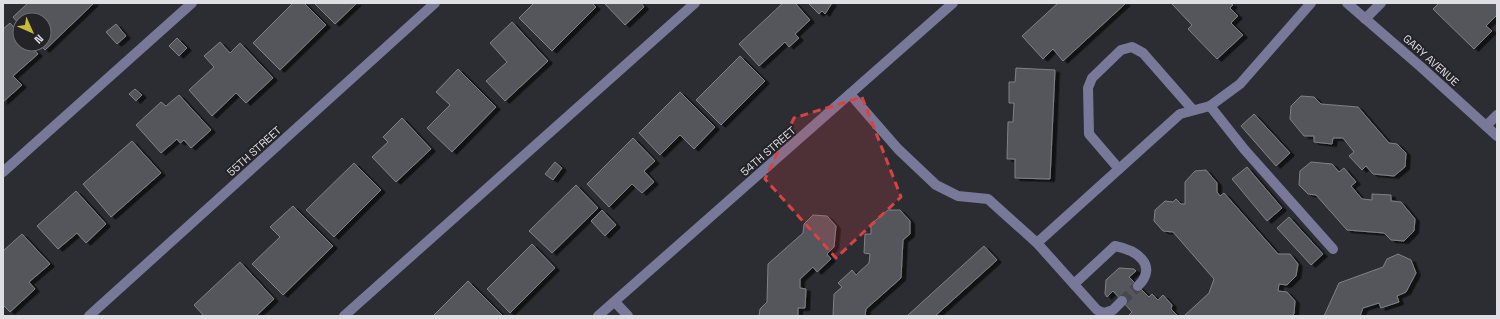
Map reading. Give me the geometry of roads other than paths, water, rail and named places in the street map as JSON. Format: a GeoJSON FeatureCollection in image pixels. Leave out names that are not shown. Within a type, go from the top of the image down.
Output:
{"type":"FeatureCollection","features":[{"type":"Feature","properties":{"kind":"street"},"geometry":{"type":"LineString","coordinates":[[3,172],[192,3]]}},
{"type":"Feature","properties":{"kind":"street","name":"55TH STREET"},"geometry":{"type":"LineString","coordinates":[[89,316],[435,3]]}},
{"type":"Feature","properties":{"kind":"street"},"geometry":{"type":"LineString","coordinates":[[344,316],[695,3]]}},
{"type":"Feature","properties":{"kind":"street","name":"54TH STREET"},"geometry":{"type":"LineString","coordinates":[[598,316],[952,3]]}},
{"type":"Feature","properties":{"kind":"street"},"geometry":{"type":"LineString","coordinates":[[1037,243],[1180,114],[1210,106],[1240,84],[1311,3]]}},
{"type":"Feature","properties":{"kind":"street","name":"GARY AVENUE"},"geometry":{"type":"LineString","coordinates":[[1347,3],[1497,136]]}},
{"type":"Feature","properties":{"kind":"street"},"geometry":{"type":"LineString","coordinates":[[1365,19],[1381,3]]}},
{"type":"Feature","properties":{"kind":"street"},"geometry":{"type":"LineString","coordinates":[[1119,169],[1089,134],[1088,88],[1092,78],[1121,50],[1132,47],[1143,53],[1193,110]]}},
{"type":"Feature","properties":{"kind":"street"},"geometry":{"type":"LineString","coordinates":[[850,94],[898,149],[936,185],[958,196],[988,199],[1037,243],[1097,310],[1104,313],[1113,310],[1122,301]]}},
{"type":"Feature","properties":{"kind":"street"},"geometry":{"type":"LineString","coordinates":[[1210,106],[1244,149],[1333,249]]}},
{"type":"Feature","properties":{"kind":"street"},"geometry":{"type":"LineString","coordinates":[[1486,126],[1497,115]]}},
{"type":"Feature","properties":{"kind":"street"},"geometry":{"type":"LineString","coordinates":[[1074,284],[1114,246],[1128,248],[1140,257],[1147,268],[1145,279],[1138,286]]}},
{"type":"Feature","properties":{"kind":"street"},"geometry":{"type":"LineString","coordinates":[[615,302],[628,316]]}},
{"type":"Feature","properties":{"kind":"tunnel"},"geometry":{"type":"LineString","coordinates":[[1122,301],[1138,286]]}}]}
